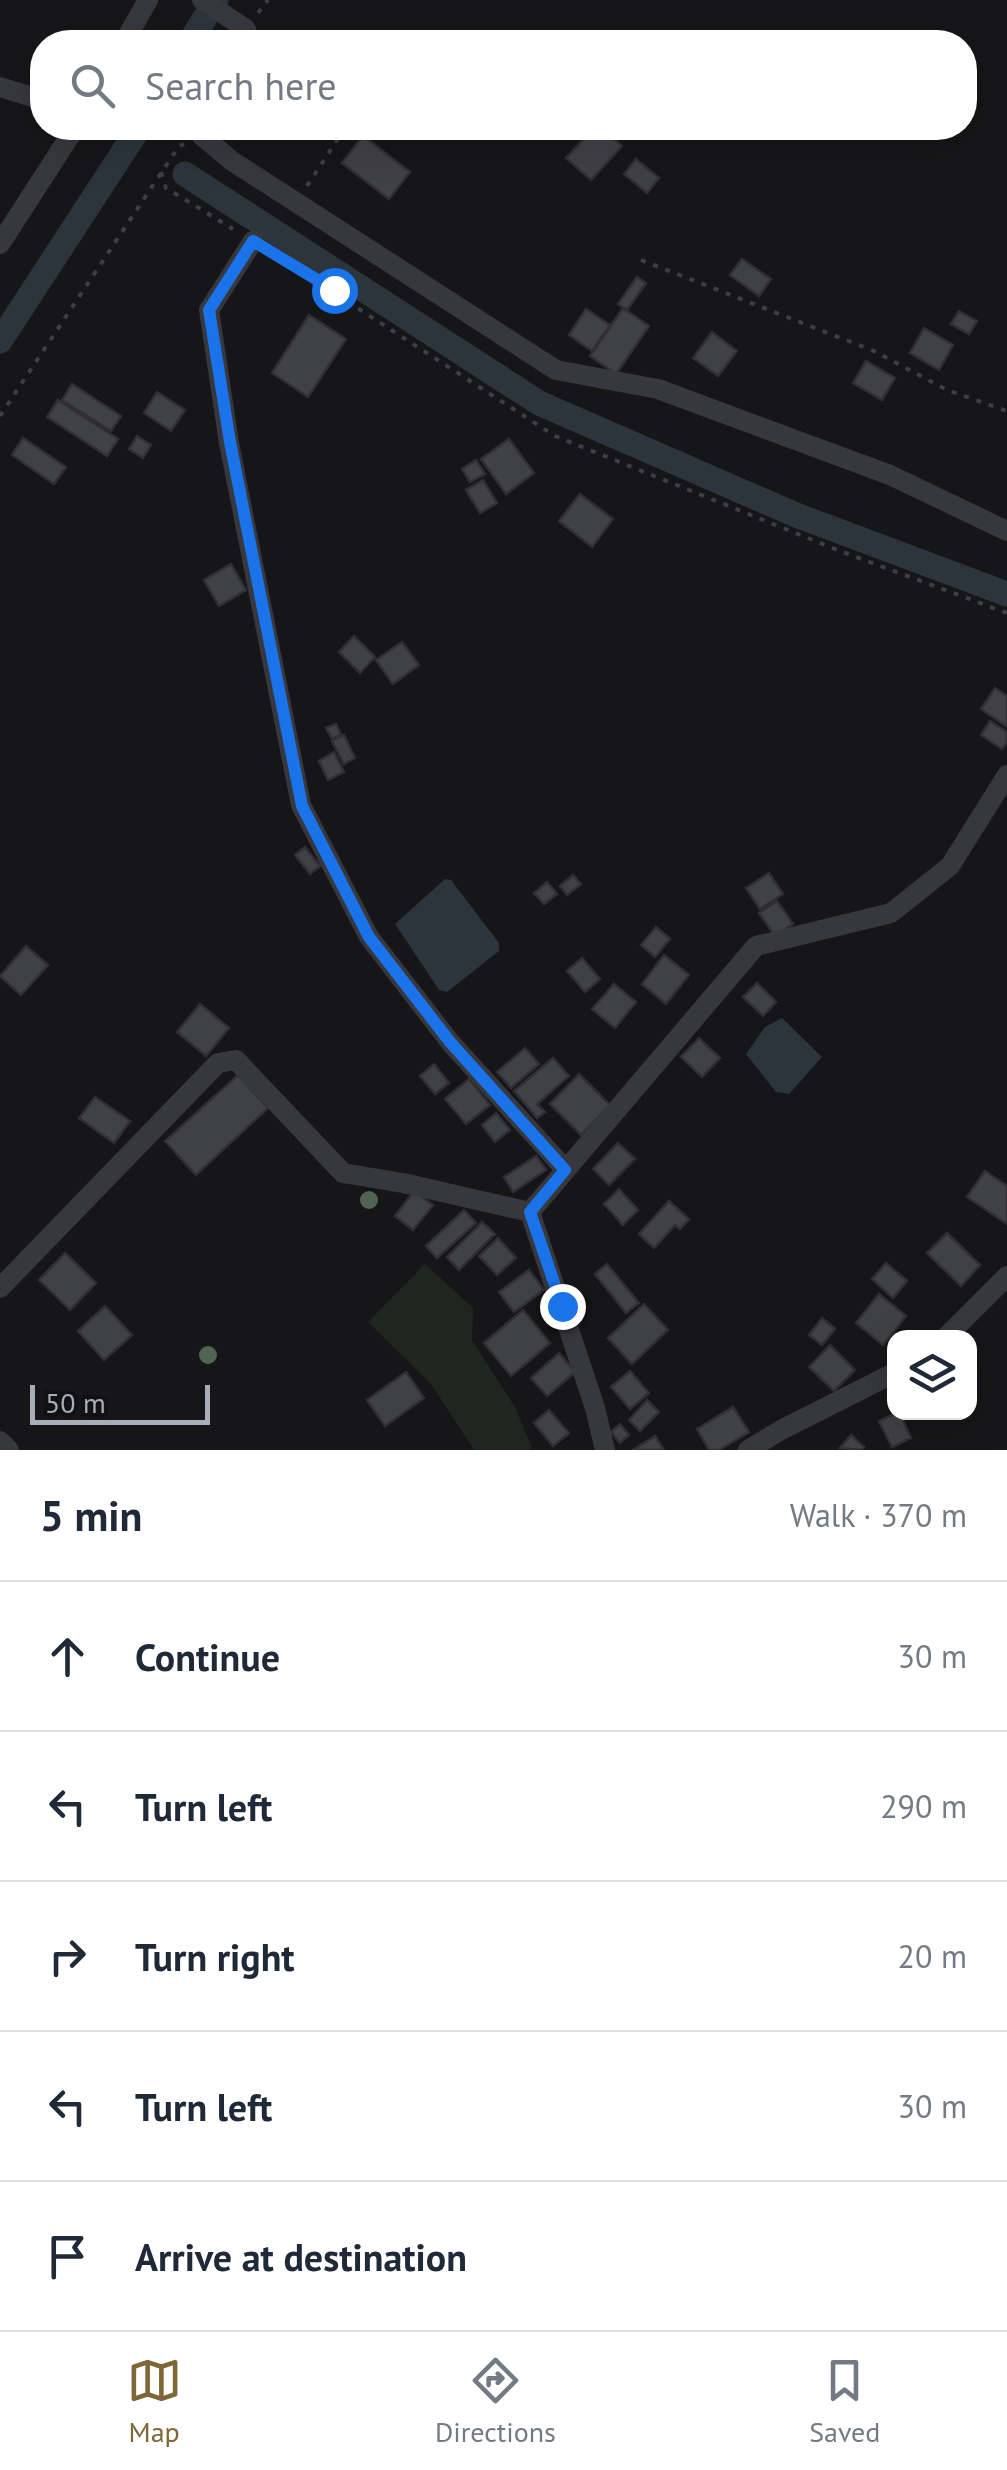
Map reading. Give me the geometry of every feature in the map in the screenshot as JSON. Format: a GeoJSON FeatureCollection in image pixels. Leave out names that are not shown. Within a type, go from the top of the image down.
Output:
{"type":"FeatureCollection","features":[{"type":"Feature","properties":{"kind":"street"},"geometry":{"type":"LineString","coordinates":[[131,30],[148,0]]}},
{"type":"Feature","properties":{"kind":"street"},"geometry":{"type":"LineString","coordinates":[[202,0],[245,30]]}},
{"type":"Feature","properties":{"kind":"street"},"geometry":{"type":"LineString","coordinates":[[0,87],[30,96]]}},
{"type":"Feature","properties":{"kind":"street"},"geometry":{"type":"LineString","coordinates":[[0,244],[68,140]]}},
{"type":"Feature","properties":{"kind":"street"},"geometry":{"type":"LineString","coordinates":[[210,140],[232,161],[556,370],[658,389],[890,475],[1007,531]]}},
{"type":"Feature","properties":{"kind":"street"},"geometry":{"type":"LineString","coordinates":[[253,241],[209,310],[230,442],[302,806],[369,937],[450,1042],[565,1170]]}},
{"type":"Feature","properties":{"kind":"street"},"geometry":{"type":"LineString","coordinates":[[530,1212],[756,946],[890,913],[950,866],[1007,775]]}},
{"type":"Feature","properties":{"kind":"street"},"geometry":{"type":"LineString","coordinates":[[0,1288],[218,1063],[236,1060],[343,1172],[530,1212]]}},
{"type":"Feature","properties":{"kind":"street"},"geometry":{"type":"LineString","coordinates":[[530,1212],[595,1408],[604,1450]]}},
{"type":"Feature","properties":{"kind":"street"},"geometry":{"type":"LineString","coordinates":[[953,1330],[1007,1276]]}},
{"type":"Feature","properties":{"kind":"street"},"geometry":{"type":"LineString","coordinates":[[762,1447],[887,1377]]}},
{"type":"Feature","properties":{"kind":"street"},"geometry":{"type":"LineString","coordinates":[[0,1441],[10,1450]]}},
{"type":"Feature","properties":{"kind":"path"},"geometry":{"type":"LineString","coordinates":[[0,416],[178,146],[188,140]]}},
{"type":"Feature","properties":{"kind":"path"},"geometry":{"type":"LineString","coordinates":[[296,203],[337,140]]}},
{"type":"Feature","properties":{"kind":"path"},"geometry":{"type":"LineString","coordinates":[[161,172],[166,188],[334,290],[555,436],[1007,614]]}},
{"type":"Feature","properties":{"kind":"path"},"geometry":{"type":"LineString","coordinates":[[641,260],[874,351],[946,390],[1007,411]]}},
{"type":"Feature","properties":{"kind":"shaded area"},"geometry":{"type":"Polygon","coordinates":[[[445,879],[451,880],[499,943],[499,951],[447,992],[439,990],[395,924],[445,879]]]}},
{"type":"Feature","properties":{"kind":"shaded area"},"geometry":{"type":"Polygon","coordinates":[[[782,1018],[822,1057],[789,1094],[776,1092],[746,1054],[765,1027],[782,1018]]]}},
{"type":"Feature","properties":{"kind":"shaded area"},"geometry":{"type":"Polygon","coordinates":[[[425,1264],[473,1308],[472,1340],[515,1407],[532,1448],[529,1450],[474,1450],[431,1384],[368,1322],[425,1264]]]}},
{"type":"Feature","properties":{"kind":"building"},"geometry":{"type":"Polygon","coordinates":[[[360,140],[368,140],[410,172],[389,199],[342,163],[360,140]]]}},
{"type":"Feature","properties":{"kind":"building"},"geometry":{"type":"Polygon","coordinates":[[[583,140],[615,140],[622,146],[591,180],[566,158],[583,140]]]}},
{"type":"Feature","properties":{"kind":"building"},"geometry":{"type":"Polygon","coordinates":[[[636,159],[659,178],[647,193],[624,174],[636,159]]]}},
{"type":"Feature","properties":{"kind":"building"},"geometry":{"type":"Polygon","coordinates":[[[742,259],[771,279],[759,296],[730,275],[742,259]]]}},
{"type":"Feature","properties":{"kind":"building"},"geometry":{"type":"Polygon","coordinates":[[[637,277],[646,283],[627,310],[618,304],[637,277]]]}},
{"type":"Feature","properties":{"kind":"building"},"geometry":{"type":"Polygon","coordinates":[[[623,308],[649,326],[616,374],[590,356],[623,308]]]}},
{"type":"Feature","properties":{"kind":"building"},"geometry":{"type":"Polygon","coordinates":[[[586,309],[610,325],[592,351],[569,335],[586,309]]]}},
{"type":"Feature","properties":{"kind":"building"},"geometry":{"type":"Polygon","coordinates":[[[959,311],[977,321],[969,334],[951,324],[959,311]]]}},
{"type":"Feature","properties":{"kind":"building"},"geometry":{"type":"Polygon","coordinates":[[[309,315],[346,339],[308,397],[272,373],[309,315]]]}},
{"type":"Feature","properties":{"kind":"building"},"geometry":{"type":"Polygon","coordinates":[[[924,328],[953,345],[939,370],[910,353],[924,328]]]}},
{"type":"Feature","properties":{"kind":"building"},"geometry":{"type":"Polygon","coordinates":[[[712,332],[737,351],[718,376],[693,358],[712,332]]]}},
{"type":"Feature","properties":{"kind":"building"},"geometry":{"type":"Polygon","coordinates":[[[866,361],[895,378],[882,400],[853,383],[866,361]]]}},
{"type":"Feature","properties":{"kind":"building"},"geometry":{"type":"Polygon","coordinates":[[[72,384],[121,416],[111,431],[62,400],[72,384]]]}},
{"type":"Feature","properties":{"kind":"building"},"geometry":{"type":"Polygon","coordinates":[[[157,392],[185,410],[171,431],[144,413],[157,392]]]}},
{"type":"Feature","properties":{"kind":"building"},"geometry":{"type":"Polygon","coordinates":[[[58,400],[118,439],[107,456],[47,417],[58,400]]]}},
{"type":"Feature","properties":{"kind":"building"},"geometry":{"type":"Polygon","coordinates":[[[137,436],[151,445],[143,458],[129,449],[137,436]]]}},
{"type":"Feature","properties":{"kind":"building"},"geometry":{"type":"Polygon","coordinates":[[[23,438],[66,467],[54,484],[12,455],[23,438]]]}},
{"type":"Feature","properties":{"kind":"building"},"geometry":{"type":"Polygon","coordinates":[[[509,439],[534,473],[506,494],[481,459],[509,439]]]}},
{"type":"Feature","properties":{"kind":"building"},"geometry":{"type":"Polygon","coordinates":[[[476,460],[485,474],[470,482],[462,469],[476,460]]]}},
{"type":"Feature","properties":{"kind":"building"},"geometry":{"type":"Polygon","coordinates":[[[483,480],[497,503],[480,513],[466,490],[483,480]]]}},
{"type":"Feature","properties":{"kind":"building"},"geometry":{"type":"Polygon","coordinates":[[[580,494],[613,519],[592,547],[559,521],[580,494]]]}},
{"type":"Feature","properties":{"kind":"building"},"geometry":{"type":"Polygon","coordinates":[[[231,564],[246,590],[219,606],[204,580],[231,564]]]}},
{"type":"Feature","properties":{"kind":"building"},"geometry":{"type":"Polygon","coordinates":[[[354,636],[375,657],[360,673],[339,652],[354,636]]]}},
{"type":"Feature","properties":{"kind":"building"},"geometry":{"type":"Polygon","coordinates":[[[402,642],[419,665],[393,684],[376,660],[402,642]]]}},
{"type":"Feature","properties":{"kind":"building"},"geometry":{"type":"Polygon","coordinates":[[[995,688],[1007,696],[1007,727],[981,709],[995,688]]]}},
{"type":"Feature","properties":{"kind":"building"},"geometry":{"type":"Polygon","coordinates":[[[990,721],[1007,732],[1002,749],[981,735],[990,721]]]}},
{"type":"Feature","properties":{"kind":"building"},"geometry":{"type":"Polygon","coordinates":[[[336,724],[341,735],[332,739],[326,728],[336,724]]]}},
{"type":"Feature","properties":{"kind":"building"},"geometry":{"type":"Polygon","coordinates":[[[344,735],[355,758],[344,764],[332,741],[344,735]]]}},
{"type":"Feature","properties":{"kind":"building"},"geometry":{"type":"Polygon","coordinates":[[[334,752],[344,772],[328,780],[319,761],[334,752]]]}},
{"type":"Feature","properties":{"kind":"building"},"geometry":{"type":"Polygon","coordinates":[[[305,847],[320,866],[310,874],[295,855],[305,847]]]}},
{"type":"Feature","properties":{"kind":"building"},"geometry":{"type":"Polygon","coordinates":[[[769,873],[783,894],[760,909],[746,888],[769,873]]]}},
{"type":"Feature","properties":{"kind":"building"},"geometry":{"type":"Polygon","coordinates":[[[573,875],[581,884],[567,895],[560,886],[573,875]]]}},
{"type":"Feature","properties":{"kind":"building"},"geometry":{"type":"Polygon","coordinates":[[[547,882],[557,894],[544,904],[534,893],[547,882]]]}},
{"type":"Feature","properties":{"kind":"building"},"geometry":{"type":"Polygon","coordinates":[[[777,901],[793,924],[775,936],[759,913],[777,901]]]}},
{"type":"Feature","properties":{"kind":"building"},"geometry":{"type":"Polygon","coordinates":[[[656,927],[670,939],[655,957],[641,945],[656,927]]]}},
{"type":"Feature","properties":{"kind":"building"},"geometry":{"type":"Polygon","coordinates":[[[26,946],[48,965],[21,995],[0,976],[26,946]]]}},
{"type":"Feature","properties":{"kind":"building"},"geometry":{"type":"Polygon","coordinates":[[[664,955],[689,975],[666,1004],[642,984],[664,955]]]}},
{"type":"Feature","properties":{"kind":"building"},"geometry":{"type":"Polygon","coordinates":[[[582,958],[600,979],[585,992],[567,971],[582,958]]]}},
{"type":"Feature","properties":{"kind":"building"},"geometry":{"type":"Polygon","coordinates":[[[757,983],[776,1002],[763,1016],[743,997],[757,983]]]}},
{"type":"Feature","properties":{"kind":"building"},"geometry":{"type":"Polygon","coordinates":[[[614,984],[636,1002],[615,1028],[592,1009],[614,984]]]}},
{"type":"Feature","properties":{"kind":"building"},"geometry":{"type":"Polygon","coordinates":[[[200,1004],[229,1028],[206,1056],[177,1032],[200,1004]]]}},
{"type":"Feature","properties":{"kind":"building"},"geometry":{"type":"Polygon","coordinates":[[[699,1038],[720,1058],[702,1077],[681,1057],[699,1038]]]}},
{"type":"Feature","properties":{"kind":"building"},"geometry":{"type":"Polygon","coordinates":[[[525,1048],[539,1064],[511,1088],[497,1072],[525,1048]]]}},
{"type":"Feature","properties":{"kind":"building"},"geometry":{"type":"Polygon","coordinates":[[[553,1058],[569,1076],[537,1104],[545,1112],[537,1118],[514,1091],[553,1058]]]}},
{"type":"Feature","properties":{"kind":"building"},"geometry":{"type":"Polygon","coordinates":[[[434,1064],[449,1083],[435,1094],[420,1076],[434,1064]]]}},
{"type":"Feature","properties":{"kind":"building"},"geometry":{"type":"Polygon","coordinates":[[[579,1074],[610,1105],[581,1135],[550,1104],[579,1074]]]}},
{"type":"Feature","properties":{"kind":"building"},"geometry":{"type":"Polygon","coordinates":[[[238,1075],[268,1108],[196,1175],[165,1141],[238,1075]]]}},
{"type":"Feature","properties":{"kind":"building"},"geometry":{"type":"Polygon","coordinates":[[[469,1079],[490,1105],[466,1124],[445,1099],[469,1079]]]}},
{"type":"Feature","properties":{"kind":"building"},"geometry":{"type":"Polygon","coordinates":[[[95,1097],[130,1121],[114,1143],[79,1118],[95,1097]]]}},
{"type":"Feature","properties":{"kind":"building"},"geometry":{"type":"Polygon","coordinates":[[[496,1113],[510,1130],[495,1142],[482,1125],[496,1113]]]}},
{"type":"Feature","properties":{"kind":"building"},"geometry":{"type":"Polygon","coordinates":[[[618,1143],[635,1159],[609,1185],[593,1169],[618,1143]]]}},
{"type":"Feature","properties":{"kind":"building"},"geometry":{"type":"Polygon","coordinates":[[[536,1156],[546,1170],[513,1192],[504,1177],[536,1156]]]}},
{"type":"Feature","properties":{"kind":"building"},"geometry":{"type":"Polygon","coordinates":[[[985,1171],[1007,1186],[1007,1224],[967,1197],[985,1171]]]}},
{"type":"Feature","properties":{"kind":"building"},"geometry":{"type":"Polygon","coordinates":[[[619,1189],[638,1210],[623,1225],[604,1204],[619,1189]]]}},
{"type":"Feature","properties":{"kind":"building"},"geometry":{"type":"Polygon","coordinates":[[[414,1191],[433,1205],[413,1230],[395,1216],[414,1191]]]}},
{"type":"Feature","properties":{"kind":"building"},"geometry":{"type":"Polygon","coordinates":[[[669,1201],[689,1219],[680,1229],[675,1225],[654,1248],[639,1234],[669,1201]]]}},
{"type":"Feature","properties":{"kind":"building"},"geometry":{"type":"Polygon","coordinates":[[[464,1210],[476,1223],[437,1258],[426,1246],[464,1210]]]}},
{"type":"Feature","properties":{"kind":"building"},"geometry":{"type":"Polygon","coordinates":[[[482,1222],[495,1234],[459,1270],[447,1257],[482,1222]]]}},
{"type":"Feature","properties":{"kind":"building"},"geometry":{"type":"Polygon","coordinates":[[[947,1233],[980,1265],[961,1286],[927,1253],[947,1233]]]}},
{"type":"Feature","properties":{"kind":"building"},"geometry":{"type":"Polygon","coordinates":[[[498,1238],[516,1258],[497,1275],[479,1256],[498,1238]]]}},
{"type":"Feature","properties":{"kind":"building"},"geometry":{"type":"Polygon","coordinates":[[[65,1253],[96,1283],[70,1310],[39,1280],[65,1253]]]}},
{"type":"Feature","properties":{"kind":"building"},"geometry":{"type":"Polygon","coordinates":[[[886,1263],[907,1281],[893,1298],[872,1279],[886,1263]]]}},
{"type":"Feature","properties":{"kind":"building"},"geometry":{"type":"Polygon","coordinates":[[[607,1264],[639,1303],[626,1313],[595,1274],[607,1264]]]}},
{"type":"Feature","properties":{"kind":"building"},"geometry":{"type":"Polygon","coordinates":[[[529,1270],[544,1290],[514,1312],[499,1292],[529,1270]]]}},
{"type":"Feature","properties":{"kind":"building"},"geometry":{"type":"Polygon","coordinates":[[[879,1294],[906,1316],[895,1330],[887,1330],[883,1345],[856,1323],[879,1294]]]}},
{"type":"Feature","properties":{"kind":"building"},"geometry":{"type":"Polygon","coordinates":[[[644,1304],[668,1330],[632,1364],[608,1338],[644,1304]]]}},
{"type":"Feature","properties":{"kind":"building"},"geometry":{"type":"Polygon","coordinates":[[[105,1306],[132,1335],[104,1360],[78,1331],[105,1306]]]}},
{"type":"Feature","properties":{"kind":"building"},"geometry":{"type":"Polygon","coordinates":[[[523,1310],[550,1343],[511,1376],[484,1343],[523,1310]]]}},
{"type":"Feature","properties":{"kind":"building"},"geometry":{"type":"Polygon","coordinates":[[[822,1318],[835,1329],[822,1345],[809,1335],[822,1318]]]}},
{"type":"Feature","properties":{"kind":"building"},"geometry":{"type":"Polygon","coordinates":[[[830,1345],[855,1370],[834,1391],[809,1367],[830,1345]]]}},
{"type":"Feature","properties":{"kind":"building"},"geometry":{"type":"Polygon","coordinates":[[[559,1353],[575,1372],[547,1396],[531,1378],[559,1353]]]}},
{"type":"Feature","properties":{"kind":"building"},"geometry":{"type":"Polygon","coordinates":[[[630,1371],[649,1393],[630,1409],[611,1387],[630,1371]]]}},
{"type":"Feature","properties":{"kind":"building"},"geometry":{"type":"Polygon","coordinates":[[[406,1372],[424,1398],[385,1426],[367,1400],[406,1372]]]}},
{"type":"Feature","properties":{"kind":"building"},"geometry":{"type":"Polygon","coordinates":[[[647,1400],[659,1412],[640,1431],[629,1420],[647,1400]]]}},
{"type":"Feature","properties":{"kind":"building"},"geometry":{"type":"Polygon","coordinates":[[[733,1407],[749,1432],[719,1450],[709,1450],[697,1429],[733,1407]]]}},
{"type":"Feature","properties":{"kind":"building"},"geometry":{"type":"Polygon","coordinates":[[[549,1410],[569,1433],[553,1446],[534,1423],[549,1410]]]}},
{"type":"Feature","properties":{"kind":"building"},"geometry":{"type":"Polygon","coordinates":[[[887,1417],[903,1420],[911,1438],[892,1447],[879,1421],[887,1417]]]}},
{"type":"Feature","properties":{"kind":"building"},"geometry":{"type":"Polygon","coordinates":[[[620,1424],[629,1435],[620,1443],[611,1432],[620,1424]]]}},
{"type":"Feature","properties":{"kind":"building"},"geometry":{"type":"Polygon","coordinates":[[[851,1435],[864,1447],[861,1450],[840,1448],[851,1435]]]}},
{"type":"Feature","properties":{"kind":"building"},"geometry":{"type":"Polygon","coordinates":[[[655,1436],[664,1450],[633,1450],[655,1436]]]}},
{"type":"Feature","properties":{"kind":"waterway"},"geometry":{"type":"LineString","coordinates":[[197,30],[216,0]]}},
{"type":"Feature","properties":{"kind":"waterway"},"geometry":{"type":"LineString","coordinates":[[0,341],[131,140]]}},
{"type":"Feature","properties":{"kind":"waterway"},"geometry":{"type":"LineString","coordinates":[[185,174],[539,403],[796,515],[1007,594]]}},
{"type":"Feature","properties":{"kind":"route"},"geometry":{"type":"LineString","coordinates":[[334,290],[253,241],[209,310],[230,442],[302,806],[369,937],[450,1042],[565,1170],[530,1212],[562,1306]]}}]}
